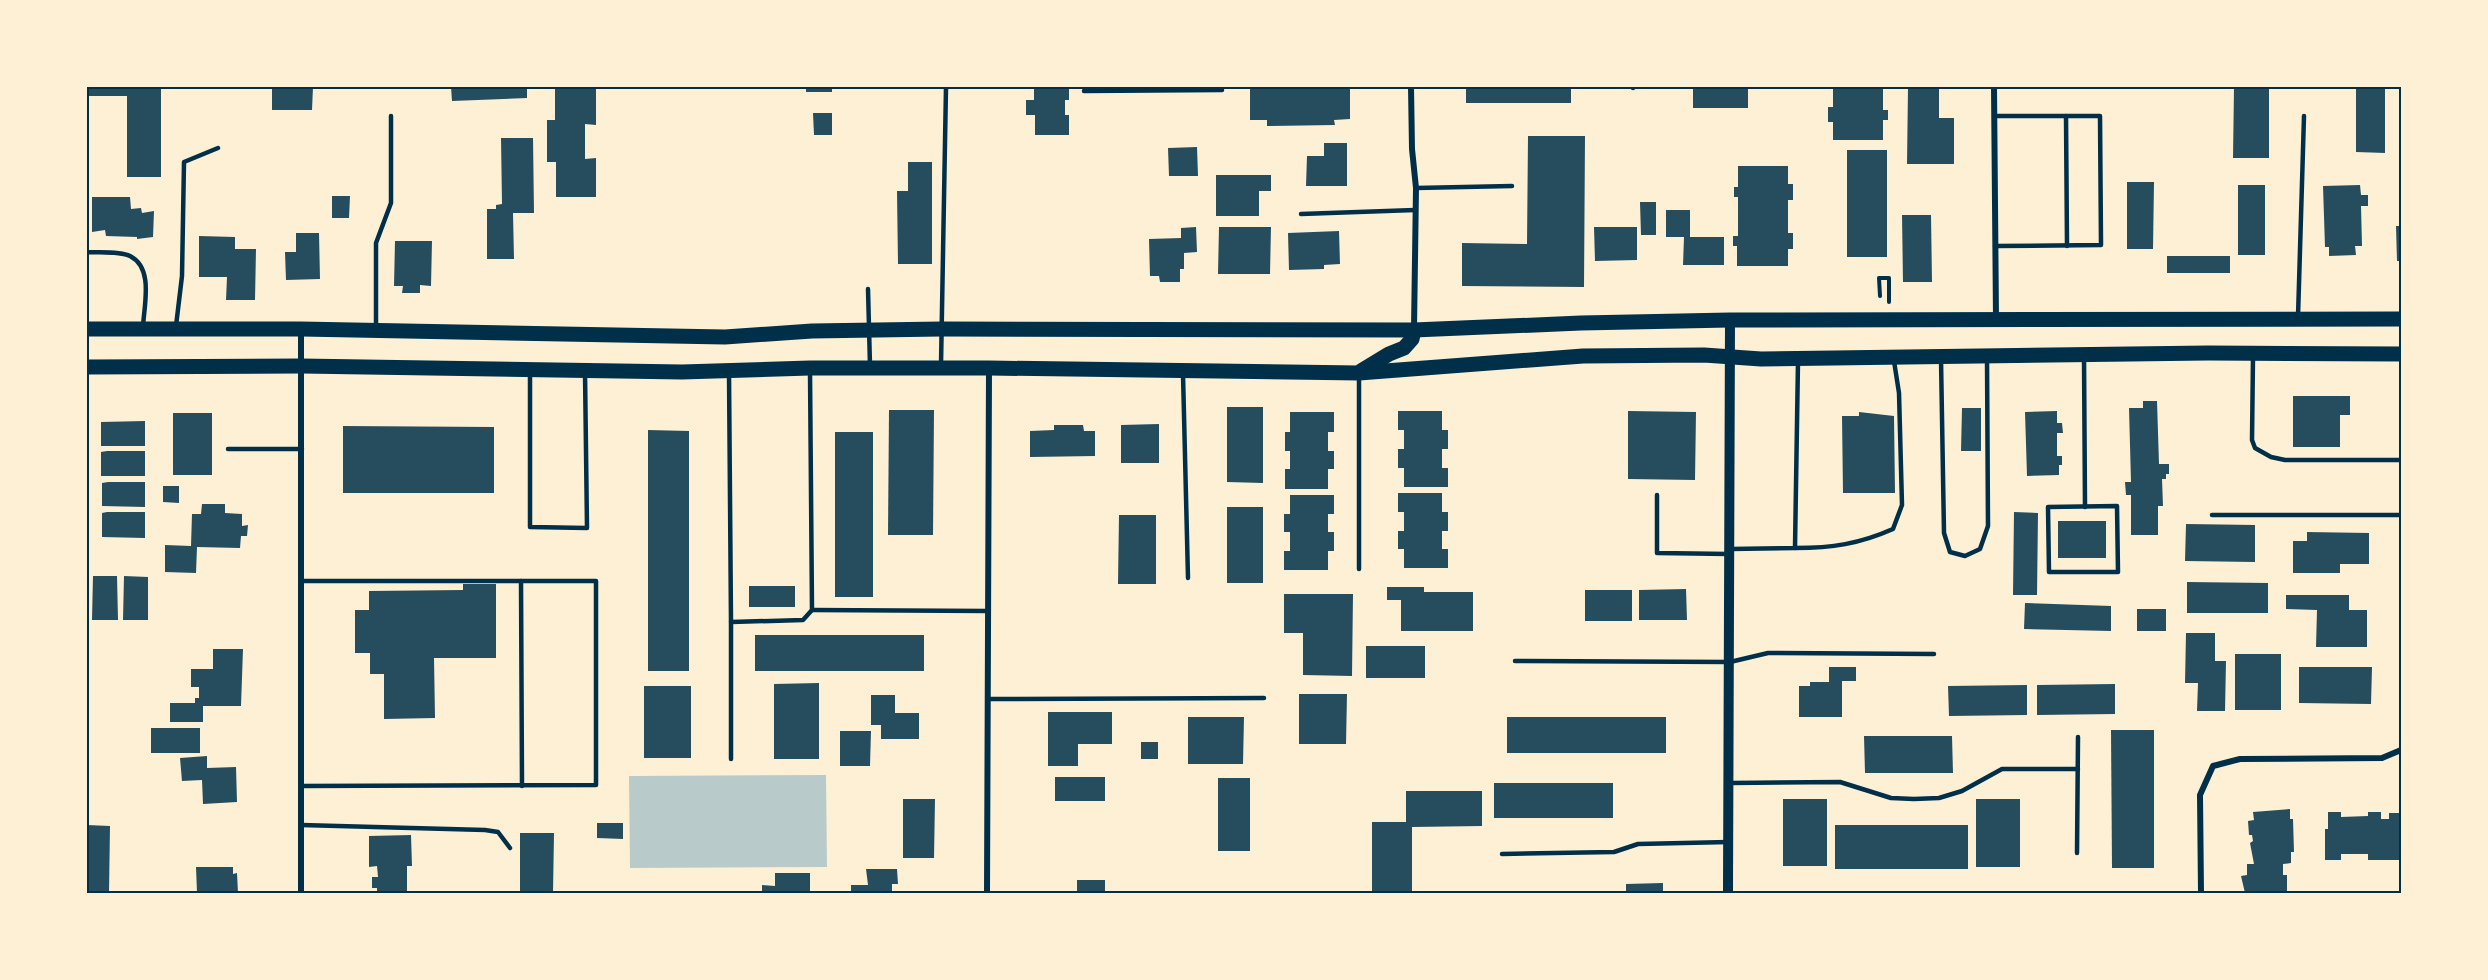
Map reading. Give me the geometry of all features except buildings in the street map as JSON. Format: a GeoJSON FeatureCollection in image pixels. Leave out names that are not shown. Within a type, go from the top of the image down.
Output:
{"type":"FeatureCollection","features":[{"type":"Feature","properties":{"kind":"main road"},"geometry":{"type":"LineString","coordinates":[[87,329],[725,337],[812,331],[1414,330],[1730,320],[2401,319]]}},
{"type":"Feature","properties":{"kind":"main road"},"geometry":{"type":"LineString","coordinates":[[1359,373],[1389,354],[1404,348],[1412,339],[1414,330]]}},
{"type":"Feature","properties":{"kind":"main road"},"geometry":{"type":"LineString","coordinates":[[87,367],[302,366],[729,371],[810,368],[989,368],[1359,373],[1583,356],[1704,355],[1798,359],[2084,354],[2401,354]]}},
{"type":"Feature","properties":{"kind":"street"},"geometry":{"type":"LineString","coordinates":[[1411,87],[1412,149],[1416,188],[1414,330]]}},
{"type":"Feature","properties":{"kind":"street"},"geometry":{"type":"LineString","coordinates":[[1994,87],[1996,319]]}},
{"type":"Feature","properties":{"kind":"street"},"geometry":{"type":"LineString","coordinates":[[1728,893],[1730,320]]}},
{"type":"Feature","properties":{"kind":"street"},"geometry":{"type":"LineString","coordinates":[[300,893],[301,330]]}},
{"type":"Feature","properties":{"kind":"street"},"geometry":{"type":"LineString","coordinates":[[987,893],[989,368]]}},
{"type":"Feature","properties":{"kind":"street"},"geometry":{"type":"LineString","coordinates":[[2201,893],[2200,795],[2213,766],[2240,759],[2382,758],[2401,750]]}},
{"type":"Feature","properties":{"kind":"lane"},"geometry":{"type":"LineString","coordinates":[[941,368],[946,87]]}},
{"type":"Feature","properties":{"kind":"lane"},"geometry":{"type":"LineString","coordinates":[[1084,91],[1222,90]]}},
{"type":"Feature","properties":{"kind":"lane"},"geometry":{"type":"LineString","coordinates":[[2066,116],[2067,246]]}},
{"type":"Feature","properties":{"kind":"lane"},"geometry":{"type":"LineString","coordinates":[[1994,117],[2100,116],[2100,245],[1995,246]]}},
{"type":"Feature","properties":{"kind":"lane"},"geometry":{"type":"LineString","coordinates":[[376,331],[376,243],[391,203],[391,117]]}},
{"type":"Feature","properties":{"kind":"lane"},"geometry":{"type":"LineString","coordinates":[[2298,320],[2304,117]]}},
{"type":"Feature","properties":{"kind":"lane"},"geometry":{"type":"LineString","coordinates":[[176,329],[182,276],[184,162],[218,148]]}},
{"type":"Feature","properties":{"kind":"lane"},"geometry":{"type":"LineString","coordinates":[[1416,188],[1512,186]]}},
{"type":"Feature","properties":{"kind":"lane"},"geometry":{"type":"LineString","coordinates":[[1301,214],[1415,210]]}},
{"type":"Feature","properties":{"kind":"lane"},"geometry":{"type":"LineString","coordinates":[[87,252],[129,255],[141,265],[146,281],[142,329]]}},
{"type":"Feature","properties":{"kind":"lane"},"geometry":{"type":"LineString","coordinates":[[868,289],[870,368]]}},
{"type":"Feature","properties":{"kind":"lane"},"geometry":{"type":"LineString","coordinates":[[2084,354],[2085,507]]}},
{"type":"Feature","properties":{"kind":"lane"},"geometry":{"type":"LineString","coordinates":[[2253,354],[2252,440],[2255,448],[2271,457],[2285,460],[2401,460]]}},
{"type":"Feature","properties":{"kind":"lane"},"geometry":{"type":"LineString","coordinates":[[1941,357],[1944,533],[1950,552],[1965,556],[1980,549],[1988,526],[1987,356]]}},
{"type":"Feature","properties":{"kind":"lane"},"geometry":{"type":"LineString","coordinates":[[1657,495],[1657,553],[1830,548],[1865,541],[1893,529],[1902,505],[1899,393],[1894,357]]}},
{"type":"Feature","properties":{"kind":"lane"},"geometry":{"type":"LineString","coordinates":[[1795,548],[1798,359]]}},
{"type":"Feature","properties":{"kind":"lane"},"geometry":{"type":"LineString","coordinates":[[730,622],[803,620],[812,610],[810,368]]}},
{"type":"Feature","properties":{"kind":"lane"},"geometry":{"type":"LineString","coordinates":[[530,370],[530,527],[587,528],[585,370]]}},
{"type":"Feature","properties":{"kind":"lane"},"geometry":{"type":"LineString","coordinates":[[729,371],[731,759]]}},
{"type":"Feature","properties":{"kind":"lane"},"geometry":{"type":"LineString","coordinates":[[1184,371],[1188,578]]}},
{"type":"Feature","properties":{"kind":"lane"},"geometry":{"type":"LineString","coordinates":[[1359,373],[1359,569]]}},
{"type":"Feature","properties":{"kind":"lane"},"geometry":{"type":"LineString","coordinates":[[228,449],[302,449]]}},
{"type":"Feature","properties":{"kind":"lane"},"geometry":{"type":"LineString","coordinates":[[2048,507],[2085,507],[2118,507],[2118,572],[2049,572],[2048,507]]}},
{"type":"Feature","properties":{"kind":"lane"},"geometry":{"type":"LineString","coordinates":[[2212,515],[2401,515]]}},
{"type":"Feature","properties":{"kind":"lane"},"geometry":{"type":"LineString","coordinates":[[301,581],[596,581],[596,785],[301,786]]}},
{"type":"Feature","properties":{"kind":"lane"},"geometry":{"type":"LineString","coordinates":[[521,581],[522,786]]}},
{"type":"Feature","properties":{"kind":"lane"},"geometry":{"type":"LineString","coordinates":[[812,610],[988,612]]}},
{"type":"Feature","properties":{"kind":"lane"},"geometry":{"type":"LineString","coordinates":[[1515,661],[1730,662],[1768,653],[1934,654]]}},
{"type":"Feature","properties":{"kind":"lane"},"geometry":{"type":"LineString","coordinates":[[987,699],[1264,698]]}},
{"type":"Feature","properties":{"kind":"lane"},"geometry":{"type":"LineString","coordinates":[[2077,853],[2078,737]]}},
{"type":"Feature","properties":{"kind":"lane"},"geometry":{"type":"LineString","coordinates":[[1730,783],[1840,782],[1891,798],[1940,798],[1962,791],[2002,769],[2078,769]]}},
{"type":"Feature","properties":{"kind":"lane"},"geometry":{"type":"LineString","coordinates":[[301,825],[485,830],[498,832],[510,848]]}},
{"type":"Feature","properties":{"kind":"lane"},"geometry":{"type":"LineString","coordinates":[[1502,854],[1614,852],[1638,844],[1729,842]]}},
{"type":"Feature","properties":{"kind":"path"},"geometry":{"type":"LineString","coordinates":[[1880,296],[1879,278],[1889,278],[1888,302]]}},
{"type":"Feature","properties":{"kind":"shaded area"},"geometry":{"type":"Polygon","coordinates":[[[826,775],[827,867],[630,868],[629,776],[826,775]]]}}]}
